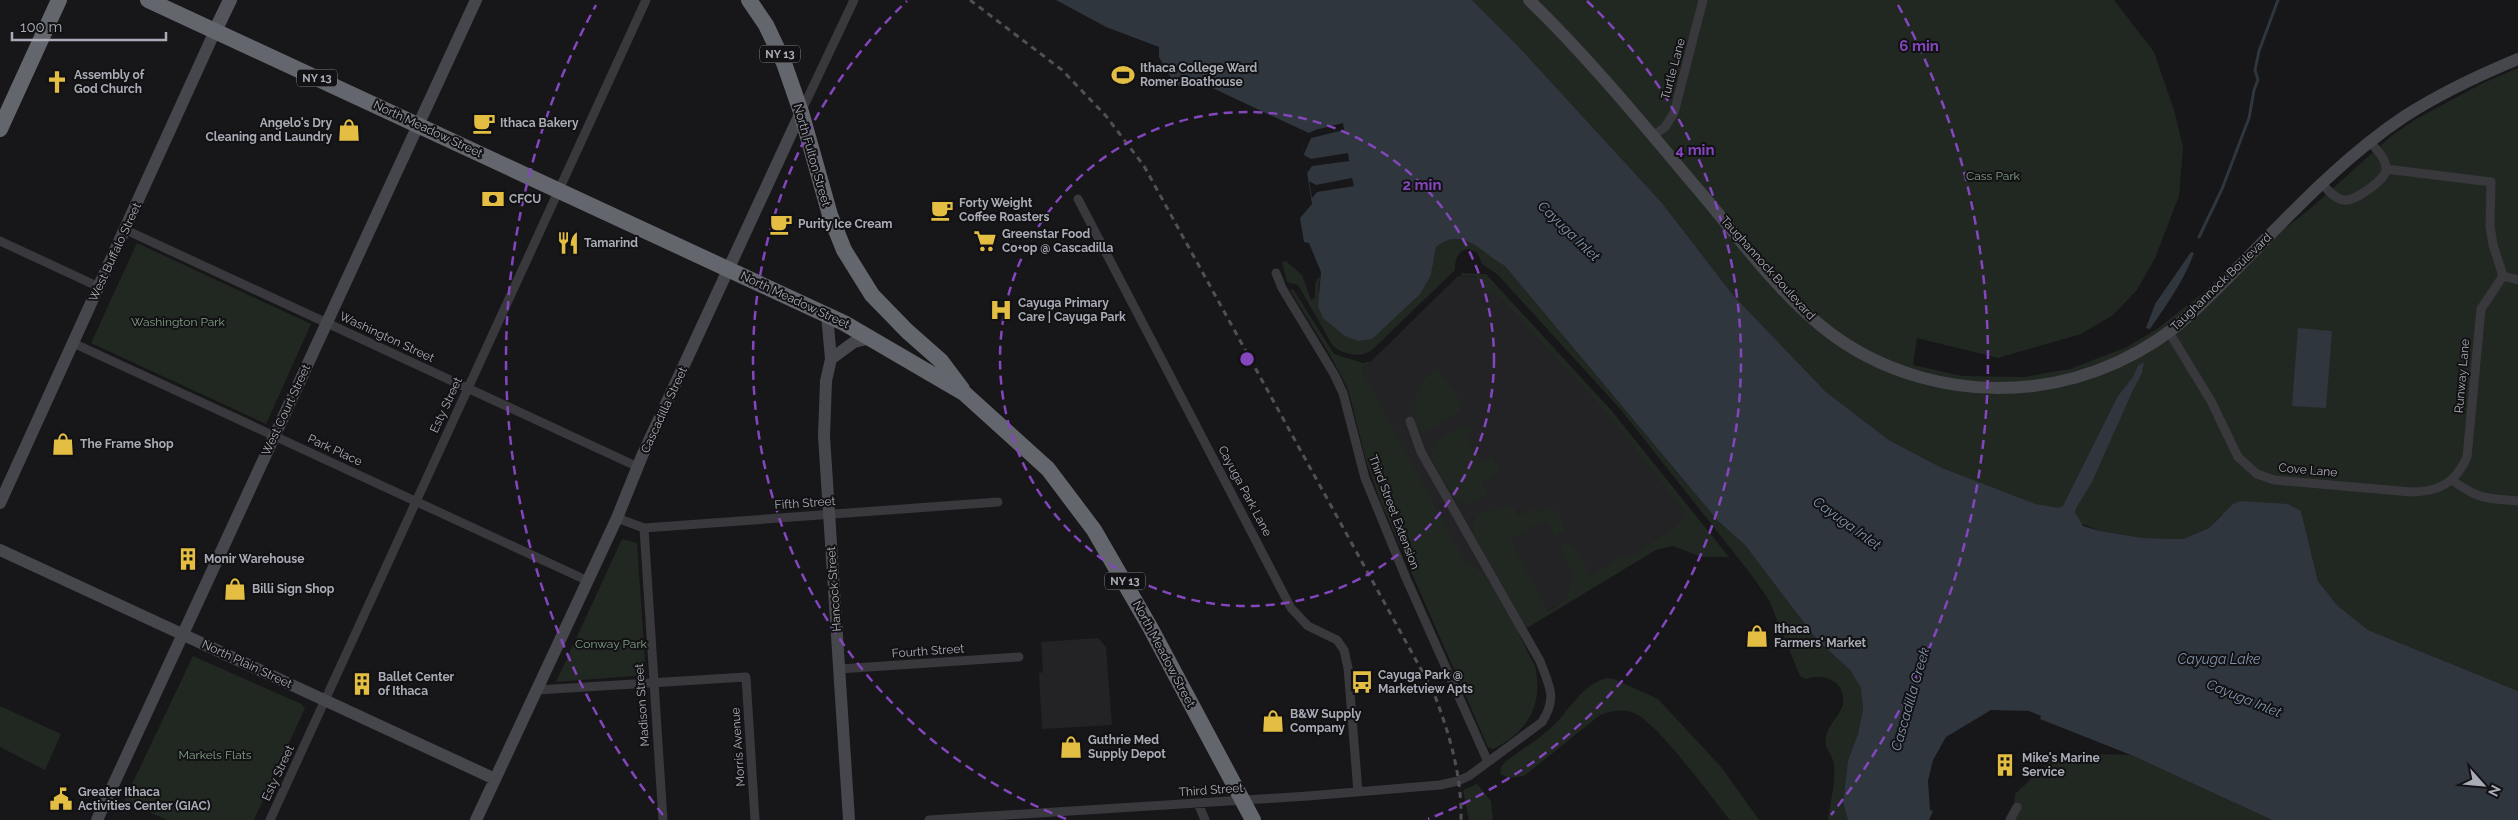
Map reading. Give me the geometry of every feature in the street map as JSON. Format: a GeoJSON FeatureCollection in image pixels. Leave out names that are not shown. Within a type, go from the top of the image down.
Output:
{"type":"FeatureCollection","features":[{"type":"Feature","properties":{"kind":"highway"},"geometry":{"type":"LineString","coordinates":[[0,129],[58,0]]}},
{"type":"Feature","properties":{"kind":"highway","name":"North Meadow Street"},"geometry":{"type":"LineString","coordinates":[[148,0],[559,189],[827,315],[871,338],[964,393],[1048,469],[1094,530],[1137,602],[1253,820]]}},
{"type":"Feature","properties":{"kind":"highway","name":"North Fulton Street"},"geometry":{"type":"LineString","coordinates":[[749,0],[766,26],[784,63],[801,112],[830,215],[840,242],[858,275],[877,301],[941,361],[964,393]]}},
{"type":"Feature","properties":{"kind":"main road","name":"West Buffalo Street"},"geometry":{"type":"LineString","coordinates":[[216,31],[230,0]]}},
{"type":"Feature","properties":{"kind":"street","name":"West Court Street"},"geometry":{"type":"LineString","coordinates":[[97,820],[476,0]]}},
{"type":"Feature","properties":{"kind":"street","name":"Esty Street"},"geometry":{"type":"LineString","coordinates":[[270,820],[646,0]]}},
{"type":"Feature","properties":{"kind":"street","name":"Cascadilla Street"},"geometry":{"type":"LineString","coordinates":[[476,820],[586,580],[617,518],[638,467],[728,269],[854,0]]}},
{"type":"Feature","properties":{"kind":"street","name":"Taughannock Boulevard"},"geometry":{"type":"LineString","coordinates":[[1529,0],[1576,49],[1653,136],[1806,313],[1843,343],[1894,369],[1924,378],[1968,386],[2021,387],[2047,384],[2104,367],[2139,351],[2169,332],[2192,313],[2322,184],[2370,142],[2431,100],[2476,77],[2518,59]]}},
{"type":"Feature","properties":{"kind":"street","name":"Turtle Lane"},"geometry":{"type":"LineString","coordinates":[[1653,136],[1665,127],[1674,112],[1703,0]]}},
{"type":"Feature","properties":{"kind":"street","name":"West Buffalo Street"},"geometry":{"type":"LineString","coordinates":[[0,503],[216,31]]}},
{"type":"Feature","properties":{"kind":"street"},"geometry":{"type":"LineString","coordinates":[[2322,184],[2333,195],[2344,201],[2355,198],[2383,178],[2386,170],[2382,156],[2370,142]]}},
{"type":"Feature","properties":{"kind":"street"},"geometry":{"type":"LineString","coordinates":[[2386,170],[2491,182],[2490,226],[2503,276],[2518,280]]}},
{"type":"Feature","properties":{"kind":"street","name":"Cayuga Park Lane"},"geometry":{"type":"LineString","coordinates":[[1078,199],[1291,608],[1308,626],[1337,640],[1344,650],[1348,668],[1358,792]]}},
{"type":"Feature","properties":{"kind":"street","name":"Washington Street"},"geometry":{"type":"LineString","coordinates":[[126,230],[638,467]]}},
{"type":"Feature","properties":{"kind":"street"},"geometry":{"type":"LineString","coordinates":[[0,241],[99,287]]}},
{"type":"Feature","properties":{"kind":"street","name":"Third Street Extension"},"geometry":{"type":"LineString","coordinates":[[1276,273],[1282,288],[1334,374],[1343,393],[1365,478],[1406,578],[1488,762]]}},
{"type":"Feature","properties":{"kind":"street","name":"Runway Lane"},"geometry":{"type":"LineString","coordinates":[[2452,480],[2467,457],[2481,308],[2503,276]]}},
{"type":"Feature","properties":{"kind":"street","name":"Hancock Street"},"geometry":{"type":"LineString","coordinates":[[827,315],[831,359],[823,405],[849,820]]}},
{"type":"Feature","properties":{"kind":"street","name":"Cove Lane"},"geometry":{"type":"LineString","coordinates":[[2169,332],[2210,401],[2238,457],[2257,474],[2274,480],[2411,492],[2434,490],[2452,480]]}},
{"type":"Feature","properties":{"kind":"street"},"geometry":{"type":"LineString","coordinates":[[831,359],[854,342],[871,338]]}},
{"type":"Feature","properties":{"kind":"street","name":"Park Place"},"geometry":{"type":"LineString","coordinates":[[73,343],[586,580]]}},
{"type":"Feature","properties":{"kind":"street","name":"Third Street"},"geometry":{"type":"LineString","coordinates":[[929,820],[1033,816],[1440,785],[1458,781],[1488,762],[1542,722],[1549,711],[1553,695],[1540,661],[1420,452],[1410,421]]}},
{"type":"Feature","properties":{"kind":"street"},"geometry":{"type":"LineString","coordinates":[[2452,480],[2472,494],[2480,497],[2518,501]]}},
{"type":"Feature","properties":{"kind":"street","name":"Fifth Street"},"geometry":{"type":"LineString","coordinates":[[617,518],[644,528],[998,502]]}},
{"type":"Feature","properties":{"kind":"street","name":"Madison Street"},"geometry":{"type":"LineString","coordinates":[[644,528],[662,820]]}},
{"type":"Feature","properties":{"kind":"street","name":"North Plain Street"},"geometry":{"type":"LineString","coordinates":[[0,550],[494,779]]}},
{"type":"Feature","properties":{"kind":"street","name":"Fourth Street"},"geometry":{"type":"LineString","coordinates":[[839,669],[1019,657]]}},
{"type":"Feature","properties":{"kind":"street","name":"Morris Avenue"},"geometry":{"type":"LineString","coordinates":[[653,682],[746,677],[755,820]]}},
{"type":"Feature","properties":{"kind":"street"},"geometry":{"type":"LineString","coordinates":[[537,690],[653,682]]}},
{"type":"Feature","properties":{"kind":"street"},"geometry":{"type":"LineString","coordinates":[[1198,804],[1205,820]]}},
{"type":"Feature","properties":{"kind":"street"},"geometry":{"type":"LineString","coordinates":[[2010,820],[2016,807]]}},
{"type":"Feature","properties":{"kind":"shaded area"},"geometry":{"type":"Polygon","coordinates":[[[1458,276],[1483,277],[1614,418],[1695,521],[1503,638],[1358,374],[1458,276]]]}},
{"type":"Feature","properties":{"kind":"shaded area"},"geometry":{"type":"Polygon","coordinates":[[[1098,638],[1106,647],[1112,725],[1042,729],[1039,673],[1043,672],[1041,642],[1098,638]]]}},
{"type":"Feature","properties":{"kind":"green space","name":"Cass Park"},"geometry":{"type":"Polygon","coordinates":[[[1472,0],[2114,0],[2154,52],[2175,113],[2183,148],[2179,196],[2155,258],[2137,290],[2113,315],[2081,334],[1998,358],[1917,338],[1913,365],[1962,376],[2023,377],[2070,369],[2127,347],[2157,329],[2311,208],[2390,137],[2416,119],[2483,83],[2518,68],[2518,691],[2368,630],[2337,605],[2318,581],[2301,511],[2221,515],[2209,528],[2183,539],[2143,538],[2100,531],[1942,468],[1889,440],[1826,392],[1733,295],[1662,203],[1518,46],[1472,0]]]}},
{"type":"Feature","properties":{"kind":"green space"},"geometry":{"type":"Polygon","coordinates":[[[1468,239],[1505,266],[1718,521],[1745,545],[1817,640],[1851,671],[1862,688],[1863,709],[1858,734],[1848,760],[1843,803],[1848,820],[1828,820],[1834,785],[1834,772],[1833,761],[1825,740],[1829,728],[1843,705],[1843,697],[1838,685],[1827,678],[1813,677],[1806,679],[1800,676],[1769,600],[1750,573],[1621,410],[1497,274],[1482,264],[1477,252],[1468,249],[1461,252],[1456,259],[1455,270],[1371,351],[1357,355],[1346,353],[1333,346],[1298,285],[1287,282],[1282,262],[1286,261],[1302,275],[1311,300],[1315,297],[1315,284],[1318,278],[1320,278],[1318,292],[1431,275],[1436,247],[1445,240],[1468,239]]]}},
{"type":"Feature","properties":{"kind":"green space","name":"Washington Park"},"geometry":{"type":"Polygon","coordinates":[[[137,243],[311,324],[266,424],[91,343],[137,243]]]}},
{"type":"Feature","properties":{"kind":"green space"},"geometry":{"type":"Polygon","coordinates":[[[1461,273],[1486,274],[1611,410],[1729,557],[1701,557],[1673,546],[1656,550],[1527,628],[1473,533],[1474,522],[1484,511],[1488,509],[1494,512],[1511,504],[1519,516],[1536,507],[1539,513],[1551,507],[1561,516],[1565,531],[1556,537],[1547,522],[1543,521],[1510,539],[1548,611],[1568,598],[1573,573],[1560,548],[1562,545],[1568,542],[1574,546],[1592,576],[1619,557],[1637,553],[1688,517],[1613,420],[1502,299],[1485,290],[1476,276],[1462,276],[1461,273]]]}},
{"type":"Feature","properties":{"kind":"green space"},"geometry":{"type":"Polygon","coordinates":[[[1293,289],[1334,354],[1363,363],[1371,361],[1362,370],[1464,560],[1476,567],[1496,592],[1506,607],[1535,666],[1537,693],[1530,715],[1516,734],[1493,749],[1488,747],[1381,503],[1367,464],[1348,389],[1330,355],[1290,290],[1293,289]]]}},
{"type":"Feature","properties":{"kind":"green space"},"geometry":{"type":"Polygon","coordinates":[[[1438,368],[1460,400],[1460,410],[1455,415],[1421,434],[1415,416],[1414,406],[1416,397],[1423,381],[1438,368]]]}},
{"type":"Feature","properties":{"kind":"green space"},"geometry":{"type":"Polygon","coordinates":[[[1464,425],[1475,430],[1466,436],[1482,463],[1492,457],[1500,470],[1481,482],[1488,494],[1466,505],[1454,498],[1431,457],[1435,442],[1464,425]]]}},
{"type":"Feature","properties":{"kind":"green space","name":"Conway Park"},"geometry":{"type":"Polygon","coordinates":[[[622,539],[637,543],[646,675],[556,682],[622,539]]]}},
{"type":"Feature","properties":{"kind":"green space","name":"Markels Flats"},"geometry":{"type":"Polygon","coordinates":[[[193,656],[301,704],[305,708],[254,820],[167,820],[124,801],[193,656]]]}},
{"type":"Feature","properties":{"kind":"green space"},"geometry":{"type":"Polygon","coordinates":[[[1607,678],[1614,679],[1658,699],[1722,768],[1759,820],[1730,820],[1670,745],[1644,720],[1634,713],[1621,710],[1600,715],[1524,776],[1510,778],[1500,774],[1501,767],[1506,761],[1549,730],[1584,691],[1591,685],[1607,678]]]}},
{"type":"Feature","properties":{"kind":"green space"},"geometry":{"type":"Polygon","coordinates":[[[0,706],[61,734],[45,770],[0,747],[0,706]]]}},
{"type":"Feature","properties":{"kind":"green space"},"geometry":{"type":"Polygon","coordinates":[[[2059,753],[2131,755],[2272,820],[2012,820],[2015,794],[2059,753]]]}},
{"type":"Feature","properties":{"kind":"green space"},"geometry":{"type":"Polygon","coordinates":[[[1477,784],[1491,801],[1493,820],[1469,820],[1463,790],[1477,784]]]}},
{"type":"Feature","properties":{"kind":"water","name":"Cayuga Lake"},"geometry":{"type":"Polygon","coordinates":[[[1056,0],[1472,0],[1518,46],[1662,203],[1733,295],[1826,392],[1889,440],[1942,468],[2035,504],[2059,508],[2063,506],[2118,396],[2133,377],[2138,366],[2144,362],[2142,373],[2092,482],[2076,508],[2075,512],[2083,526],[2100,531],[2143,538],[2183,539],[2209,528],[2233,504],[2241,501],[2288,504],[2301,511],[2318,581],[2337,605],[2368,630],[2518,691],[2518,820],[2272,820],[2131,755],[2040,719],[2041,716],[2029,711],[1991,710],[1946,737],[1933,760],[1928,781],[1930,810],[1933,811],[1929,820],[1848,820],[1843,803],[1848,760],[1858,734],[1863,709],[1861,688],[1851,671],[1817,640],[1745,545],[1718,521],[1505,266],[1472,243],[1455,239],[1446,241],[1436,247],[1431,275],[1420,294],[1372,339],[1358,341],[1345,336],[1323,318],[1318,306],[1321,272],[1309,243],[1304,242],[1300,218],[1312,204],[1300,129],[1189,77],[1183,78],[1180,86],[1175,85],[1159,57],[1159,47],[1106,27],[1056,0]]]}},
{"type":"Feature","properties":{"kind":"water"},"geometry":{"type":"Polygon","coordinates":[[[2191,252],[2194,253],[2175,292],[2150,329],[2146,328],[2155,304],[2191,252]]]}},
{"type":"Feature","properties":{"kind":"water"},"geometry":{"type":"Polygon","coordinates":[[[2298,328],[2332,331],[2326,408],[2292,406],[2298,328]]]}},
{"type":"Feature","properties":{"kind":"pier"},"geometry":{"type":"Polygon","coordinates":[[[1343,123],[1344,130],[1311,138],[1304,154],[1300,129],[1309,133],[1343,123]]]}},
{"type":"Feature","properties":{"kind":"pier"},"geometry":{"type":"Polygon","coordinates":[[[1348,153],[1349,161],[1312,166],[1307,173],[1304,155],[1311,159],[1348,153]]]}},
{"type":"Feature","properties":{"kind":"pier"},"geometry":{"type":"Polygon","coordinates":[[[1352,178],[1354,186],[1317,192],[1312,198],[1309,181],[1316,185],[1352,178]]]}},
{"type":"Feature","properties":{"kind":"waterway"},"geometry":{"type":"LineString","coordinates":[[2199,237],[2222,189],[2249,118],[2254,90],[2258,80],[2255,70],[2259,51],[2278,0]]}},
{"type":"Feature","properties":{"kind":"railway"},"geometry":{"type":"LineString","coordinates":[[970,0],[1062,70],[1106,116],[1144,166],[1433,691],[1444,722],[1457,770],[1461,820]]}},
{"type":"Feature","properties":{"kind":"place","name":"Ithaca College Ward Romer Boathouse"},"geometry":{"type":"Point","coordinates":[1123,75]}},
{"type":"Feature","properties":{"kind":"place","name":"Assembly of God Church"},"geometry":{"type":"Point","coordinates":[57,82]}},
{"type":"Feature","properties":{"kind":"place","name":"Ithaca Bakery"},"geometry":{"type":"Point","coordinates":[484,123]}},
{"type":"Feature","properties":{"kind":"place","name":"Angelo's Dry Cleaning and Laundry"},"geometry":{"type":"Point","coordinates":[349,130]}},
{"type":"Feature","properties":{"kind":"place","name":"CFCU"},"geometry":{"type":"Point","coordinates":[493,199]}},
{"type":"Feature","properties":{"kind":"place","name":"Forty Weight Coffee Roasters"},"geometry":{"type":"Point","coordinates":[942,210]}},
{"type":"Feature","properties":{"kind":"place","name":"Purity Ice Cream"},"geometry":{"type":"Point","coordinates":[781,224]}},
{"type":"Feature","properties":{"kind":"place","name":"Greenstar Food Co+op @ Cascadilla"},"geometry":{"type":"Point","coordinates":[985,241]}},
{"type":"Feature","properties":{"kind":"place","name":"Tamarind"},"geometry":{"type":"Point","coordinates":[568,243]}},
{"type":"Feature","properties":{"kind":"place","name":"Cayuga Primary Care | Cayuga Park"},"geometry":{"type":"Point","coordinates":[1001,310]}},
{"type":"Feature","properties":{"kind":"place","name":"The Frame Shop"},"geometry":{"type":"Point","coordinates":[63,444]}},
{"type":"Feature","properties":{"kind":"place","name":"Monir Warehouse"},"geometry":{"type":"Point","coordinates":[188,559]}},
{"type":"Feature","properties":{"kind":"place","name":"Billi Sign Shop"},"geometry":{"type":"Point","coordinates":[235,589]}},
{"type":"Feature","properties":{"kind":"place","name":"Ithaca Farmers' Market"},"geometry":{"type":"Point","coordinates":[1757,636]}},
{"type":"Feature","properties":{"kind":"place","name":"Cayuga Park @ Marketview Apts"},"geometry":{"type":"Point","coordinates":[1362,682]}},
{"type":"Feature","properties":{"kind":"place","name":"Ballet Center of Ithaca"},"geometry":{"type":"Point","coordinates":[362,684]}},
{"type":"Feature","properties":{"kind":"place","name":"B&W Supply Company"},"geometry":{"type":"Point","coordinates":[1273,721]}},
{"type":"Feature","properties":{"kind":"place","name":"Guthrie Med Supply Depot"},"geometry":{"type":"Point","coordinates":[1071,747]}},
{"type":"Feature","properties":{"kind":"place","name":"Mike's Marine Service"},"geometry":{"type":"Point","coordinates":[2005,765]}},
{"type":"Feature","properties":{"kind":"place","name":"Greater Ithaca Activities Center (GIAC)"},"geometry":{"type":"Point","coordinates":[61,799]}},
{"type":"Feature","properties":{"kind":"water label","name":"Cayuga Inlet"},"geometry":{"type":"Point","coordinates":[1569,231]}},
{"type":"Feature","properties":{"kind":"water label","name":"Cayuga Inlet"},"geometry":{"type":"Point","coordinates":[1847,523]}},
{"type":"Feature","properties":{"kind":"water label","name":"Cayuga Inlet"},"geometry":{"type":"Point","coordinates":[2244,698]}},
{"type":"Feature","properties":{"kind":"water label","name":"Cascadilla Creek"},"geometry":{"type":"Point","coordinates":[1910,699]}}]}
